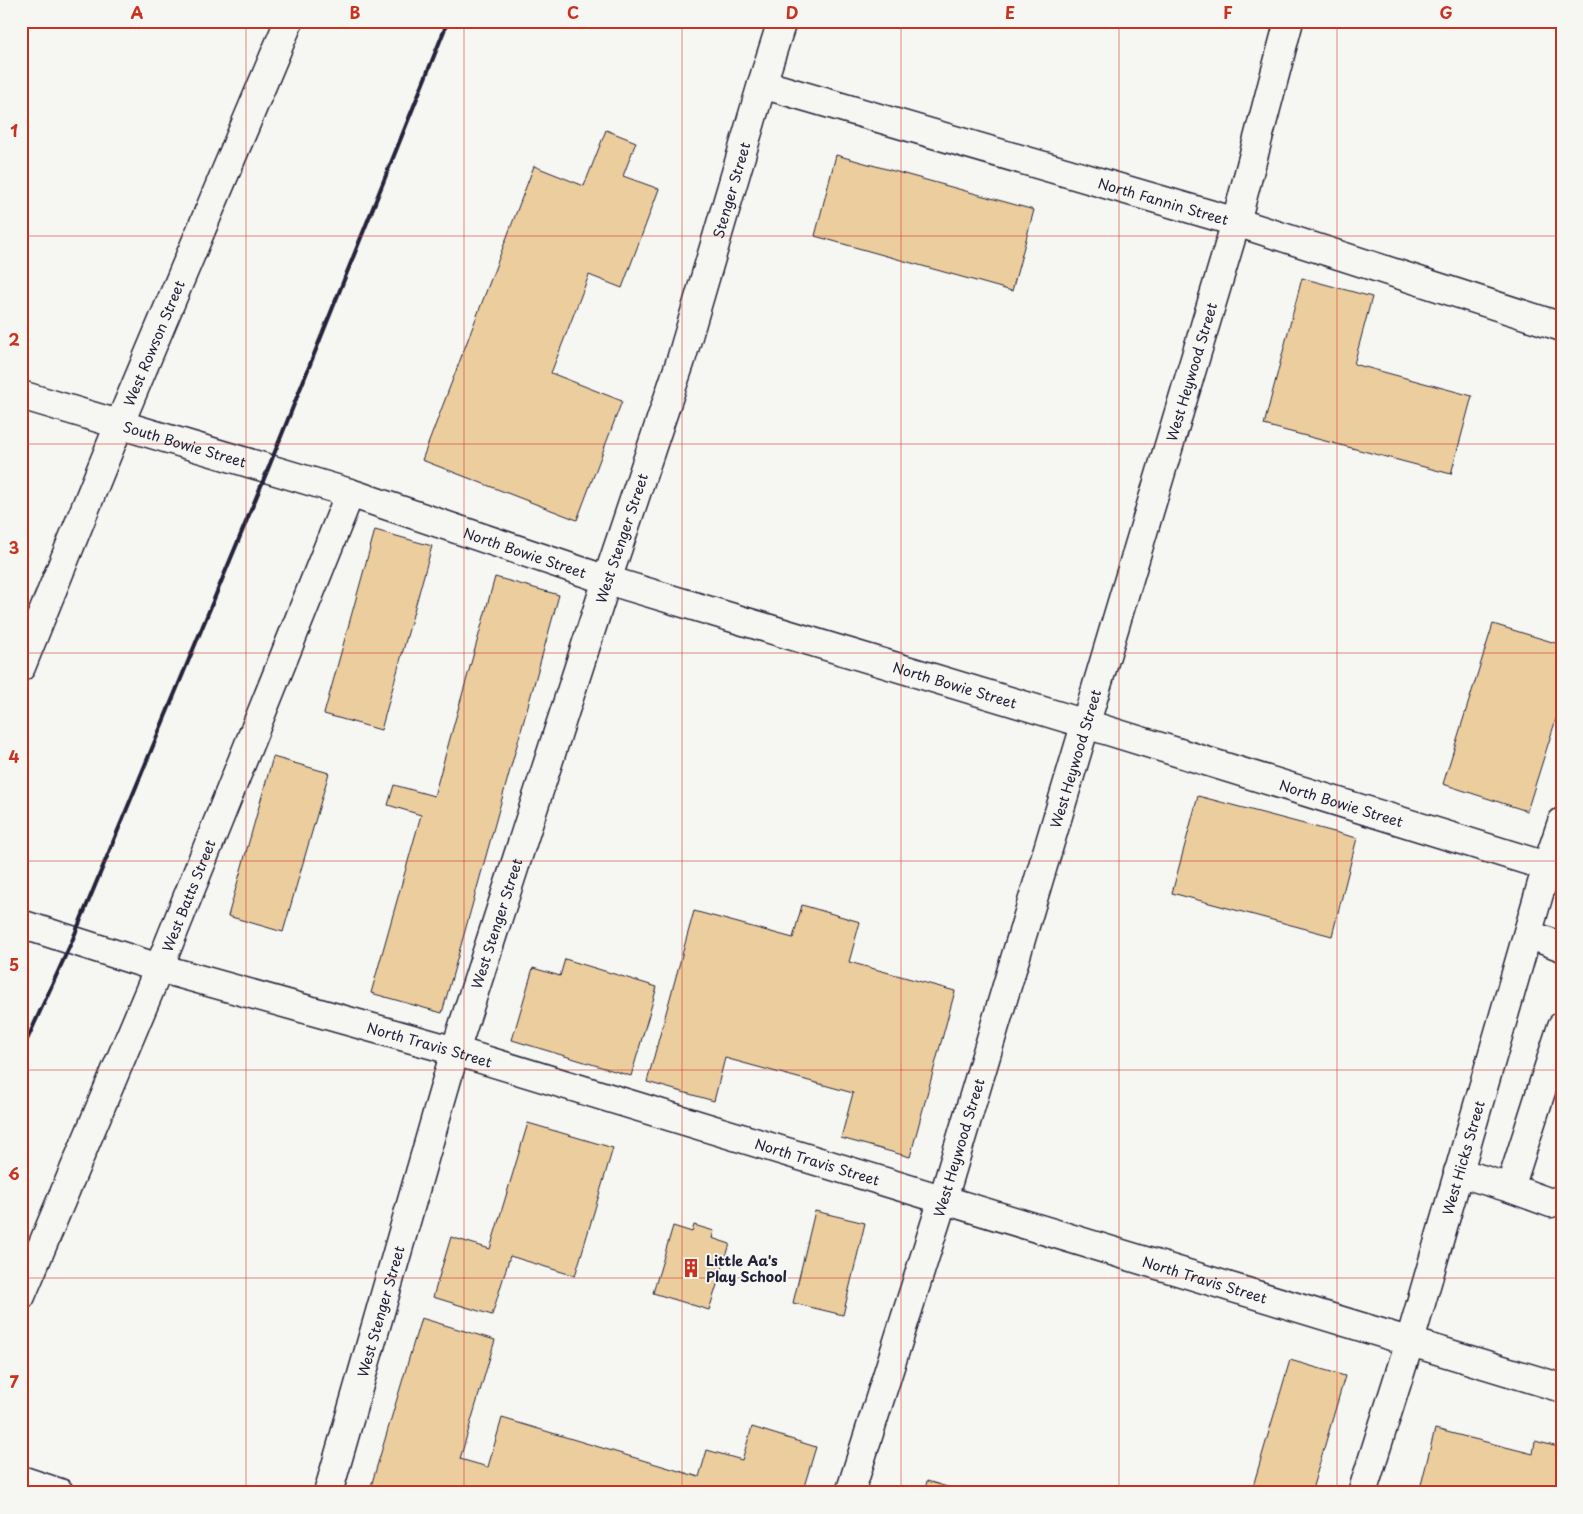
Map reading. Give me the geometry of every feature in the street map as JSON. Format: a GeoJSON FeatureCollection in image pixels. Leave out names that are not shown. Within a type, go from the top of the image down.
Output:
{"type":"FeatureCollection","features":[{"type":"Feature","properties":{"kind":"street","name":"West Rowson Street"},"geometry":{"type":"LineString","coordinates":[[21,667],[119,425],[289,21]]}},
{"type":"Feature","properties":{"kind":"street","name":"Stenger Street"},"geometry":{"type":"LineString","coordinates":[[681,360],[782,21]]}},
{"type":"Feature","properties":{"kind":"street","name":"West Heywood Street"},"geometry":{"type":"LineString","coordinates":[[850,1493],[942,1199],[1236,222],[1289,21]]}},
{"type":"Feature","properties":{"kind":"street","name":"North Fannin Street"},"geometry":{"type":"LineString","coordinates":[[762,84],[1236,222],[1562,327]]}},
{"type":"Feature","properties":{"kind":"street","name":"West Stenger Street"},"geometry":{"type":"LineString","coordinates":[[328,1493],[455,1051],[607,580],[681,360]]}},
{"type":"Feature","properties":{"kind":"street","name":"South Bowie Street"},"geometry":{"type":"LineString","coordinates":[[21,395],[350,493]]}},
{"type":"Feature","properties":{"kind":"street","name":"North Bowie Street"},"geometry":{"type":"LineString","coordinates":[[350,493],[607,580],[1086,724],[1554,868]]}},
{"type":"Feature","properties":{"kind":"street","name":"West Batts Street"},"geometry":{"type":"LineString","coordinates":[[21,1296],[158,968],[350,493]]}},
{"type":"Feature","properties":{"kind":"street","name":"West Hicks Street"},"geometry":{"type":"LineString","coordinates":[[1362,1493],[1410,1341],[1528,934],[1554,868],[1562,822]]}},
{"type":"Feature","properties":{"kind":"street","name":"North Travis Street"},"geometry":{"type":"LineString","coordinates":[[21,924],[158,968],[455,1051],[1562,1388]]}},
{"type":"Feature","properties":{"kind":"street"},"geometry":{"type":"LineString","coordinates":[[1528,934],[1562,947]]}},
{"type":"Feature","properties":{"kind":"street"},"geometry":{"type":"LineString","coordinates":[[1510,1188],[1562,1026]]}},
{"type":"Feature","properties":{"kind":"street"},"geometry":{"type":"LineString","coordinates":[[1458,1172],[1551,1203],[1562,1199]]}},
{"type":"Feature","properties":{"kind":"street"},"geometry":{"type":"LineString","coordinates":[[21,1480],[60,1493]]}},
{"type":"Feature","properties":{"kind":"building"},"geometry":{"type":"Polygon","coordinates":[[[606,130],[636,142],[623,176],[659,189],[622,288],[589,275],[551,373],[622,401],[577,520],[422,460],[534,166],[584,186],[606,130]]]}},
{"type":"Feature","properties":{"kind":"building"},"geometry":{"type":"Polygon","coordinates":[[[836,155],[1034,210],[1012,291],[815,236],[836,155]]]}},
{"type":"Feature","properties":{"kind":"building"},"geometry":{"type":"Polygon","coordinates":[[[1302,278],[1372,297],[1354,364],[1472,396],[1451,474],[1264,425],[1302,278]]]}},
{"type":"Feature","properties":{"kind":"building"},"geometry":{"type":"Polygon","coordinates":[[[375,530],[432,546],[381,730],[324,714],[375,530]]]}},
{"type":"Feature","properties":{"kind":"building"},"geometry":{"type":"Polygon","coordinates":[[[495,577],[559,595],[442,1013],[371,993],[421,815],[388,805],[394,785],[434,796],[495,577]]]}},
{"type":"Feature","properties":{"kind":"building"},"geometry":{"type":"Polygon","coordinates":[[[1493,624],[1562,645],[1562,700],[1527,811],[1443,784],[1493,624]]]}},
{"type":"Feature","properties":{"kind":"building"},"geometry":{"type":"Polygon","coordinates":[[[273,757],[329,773],[283,932],[228,916],[273,757]]]}},
{"type":"Feature","properties":{"kind":"building"},"geometry":{"type":"Polygon","coordinates":[[[1198,796],[1357,838],[1332,936],[1172,893],[1198,796]]]}},
{"type":"Feature","properties":{"kind":"building"},"geometry":{"type":"Polygon","coordinates":[[[802,905],[860,922],[849,962],[955,991],[910,1157],[841,1138],[853,1093],[725,1058],[714,1101],[647,1082],[694,911],[793,938],[802,905]]]}},
{"type":"Feature","properties":{"kind":"building"},"geometry":{"type":"Polygon","coordinates":[[[565,959],[657,987],[631,1076],[512,1040],[533,968],[560,976],[565,959]]]}},
{"type":"Feature","properties":{"kind":"building"},"geometry":{"type":"Polygon","coordinates":[[[528,1123],[613,1148],[575,1276],[510,1256],[492,1315],[433,1297],[451,1237],[490,1249],[528,1123]]]}},
{"type":"Feature","properties":{"kind":"building"},"geometry":{"type":"Polygon","coordinates":[[[815,1211],[865,1223],[843,1315],[793,1303],[815,1211]]]}},
{"type":"Feature","properties":{"kind":"building","name":"Little Aa's Play School"},"geometry":{"type":"Polygon","coordinates":[[[694,1225],[714,1231],[712,1238],[730,1244],[709,1310],[653,1293],[673,1226],[692,1232],[694,1225]]]}},
{"type":"Feature","properties":{"kind":"building"},"geometry":{"type":"Polygon","coordinates":[[[421,1318],[495,1340],[460,1459],[488,1467],[502,1418],[699,1477],[707,1450],[742,1460],[752,1427],[816,1447],[802,1493],[369,1493],[421,1318]]]}},
{"type":"Feature","properties":{"kind":"building"},"geometry":{"type":"Polygon","coordinates":[[[1290,1360],[1345,1376],[1311,1493],[1251,1493],[1290,1360]]]}},
{"type":"Feature","properties":{"kind":"building"},"geometry":{"type":"Polygon","coordinates":[[[1435,1429],[1533,1454],[1535,1441],[1562,1448],[1562,1493],[1419,1493],[1435,1429]]]}},
{"type":"Feature","properties":{"kind":"building"},"geometry":{"type":"Polygon","coordinates":[[[927,1481],[968,1493],[924,1493],[927,1481]]]}},
{"type":"Feature","properties":{"kind":"railway"},"geometry":{"type":"LineString","coordinates":[[21,1053],[72,941],[268,469],[448,21]]}},
{"type":"Feature","properties":{"kind":"place","name":"Little Aa's Play School"},"geometry":{"type":"Point","coordinates":[691,1268]}}]}
